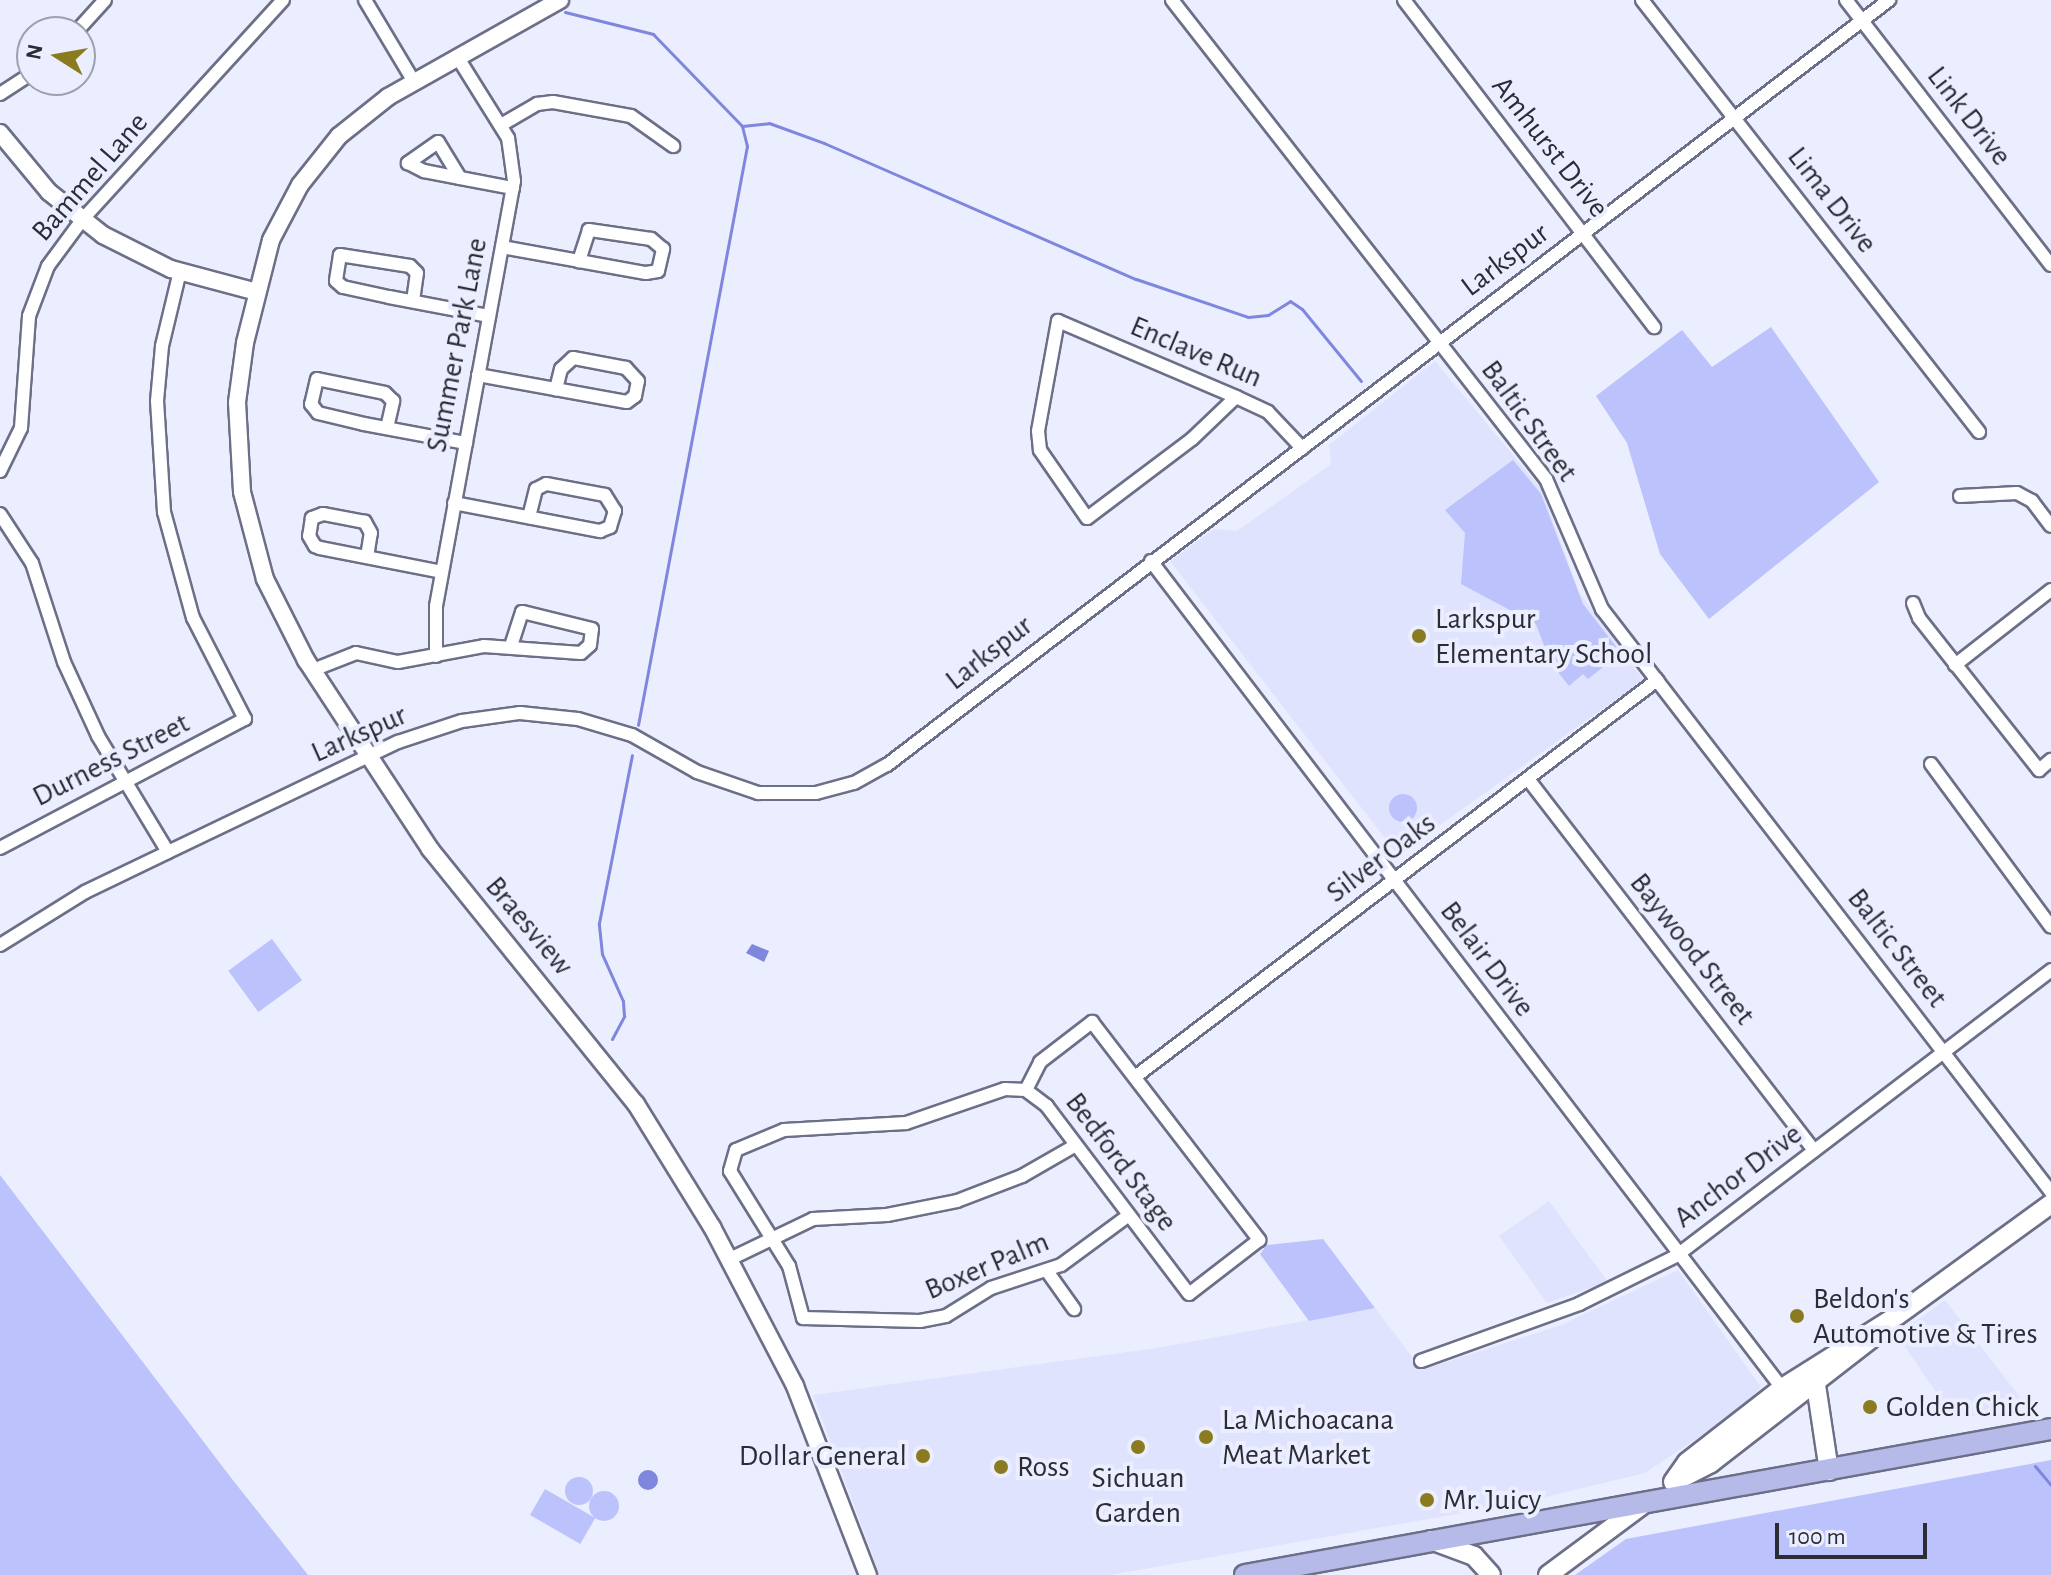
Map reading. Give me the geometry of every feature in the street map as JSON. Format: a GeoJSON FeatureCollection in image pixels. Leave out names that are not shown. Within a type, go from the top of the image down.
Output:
{"type":"FeatureCollection","features":[{"type":"Feature","properties":{"kind":"main road"},"geometry":{"type":"LineString","coordinates":[[1673,1482],[1687,1462],[1782,1388],[1898,1315],[2051,1204]]}},
{"type":"Feature","properties":{"kind":"main road"},"geometry":{"type":"LineString","coordinates":[[1548,1575],[1673,1482],[1755,1431],[1816,1385],[1898,1315]]}},
{"type":"Feature","properties":{"kind":"main road"},"geometry":{"type":"LineString","coordinates":[[1816,1385],[1829,1471]]}},
{"type":"Feature","properties":{"kind":"main road"},"geometry":{"type":"LineString","coordinates":[[1755,1431],[1782,1400],[1782,1388]]}},
{"type":"Feature","properties":{"kind":"main road"},"geometry":{"type":"LineString","coordinates":[[1245,1575],[2051,1429]]}},
{"type":"Feature","properties":{"kind":"main road"},"geometry":{"type":"LineString","coordinates":[[1431,1540],[1474,1556],[1491,1575]]}},
{"type":"Feature","properties":{"kind":"street"},"geometry":{"type":"LineString","coordinates":[[90,16],[105,0]]}},
{"type":"Feature","properties":{"kind":"street","name":"Bammel Lane"},"geometry":{"type":"LineString","coordinates":[[0,471],[21,428],[33,301],[48,266],[82,220],[283,0]]}},
{"type":"Feature","properties":{"kind":"street"},"geometry":{"type":"LineString","coordinates":[[365,0],[414,82]]}},
{"type":"Feature","properties":{"kind":"street","name":"Braesview"},"geometry":{"type":"LineString","coordinates":[[560,0],[414,82],[363,115],[318,159],[284,212],[257,292],[237,402],[242,492],[265,579],[313,670],[430,849],[636,1104],[730,1259],[795,1386],[868,1575]]}},
{"type":"Feature","properties":{"kind":"street","name":"Baltic Street"},"geometry":{"type":"LineString","coordinates":[[1172,0],[1546,479],[1597,602],[2051,1192]]}},
{"type":"Feature","properties":{"kind":"street","name":"Amhurst Drive"},"geometry":{"type":"LineString","coordinates":[[1404,0],[1654,327]]}},
{"type":"Feature","properties":{"kind":"street","name":"Lima Drive"},"geometry":{"type":"LineString","coordinates":[[1642,0],[1979,432]]}},
{"type":"Feature","properties":{"kind":"street","name":"Link Drive"},"geometry":{"type":"LineString","coordinates":[[1846,0],[2051,265]]}},
{"type":"Feature","properties":{"kind":"street","name":"Larkspur"},"geometry":{"type":"LineString","coordinates":[[0,945],[85,892],[370,756],[462,721],[549,715],[632,735],[739,789],[777,795],[835,789],[887,765],[1889,0]]}},
{"type":"Feature","properties":{"kind":"street","name":"Summer Park Lane"},"geometry":{"type":"LineString","coordinates":[[436,656],[442,572],[513,188],[514,157],[501,125],[458,58]]}},
{"type":"Feature","properties":{"kind":"street"},"geometry":{"type":"LineString","coordinates":[[501,125],[537,104],[553,102],[631,116],[673,146]]}},
{"type":"Feature","properties":{"kind":"street"},"geometry":{"type":"LineString","coordinates":[[0,133],[32,175],[82,220],[137,255],[180,271],[257,292]]}},
{"type":"Feature","properties":{"kind":"street"},"geometry":{"type":"LineString","coordinates":[[460,178],[513,188]]}},
{"type":"Feature","properties":{"kind":"street"},"geometry":{"type":"LineString","coordinates":[[502,247],[579,261],[653,273],[660,267],[663,249],[651,239],[589,230],[579,261]]}},
{"type":"Feature","properties":{"kind":"street"},"geometry":{"type":"LineString","coordinates":[[413,301],[417,273],[410,266],[340,255],[338,285],[413,301],[489,316]]}},
{"type":"Feature","properties":{"kind":"street","name":"Durness Street"},"geometry":{"type":"LineString","coordinates":[[1,844],[245,719],[193,618],[164,512],[157,401],[162,346],[180,271]]}},
{"type":"Feature","properties":{"kind":"street","name":"Enclave Run"},"geometry":{"type":"LineString","coordinates":[[1236,397],[1215,420],[1087,518],[1045,460],[1038,441],[1058,321],[1236,397],[1268,412],[1302,448]]}},
{"type":"Feature","properties":{"kind":"street"},"geometry":{"type":"LineString","coordinates":[[478,375],[627,402],[635,396],[638,381],[626,368],[573,358],[561,369],[556,389]]}},
{"type":"Feature","properties":{"kind":"street"},"geometry":{"type":"LineString","coordinates":[[387,428],[393,401],[385,393],[317,379],[311,404],[316,412],[387,428],[466,443]]}},
{"type":"Feature","properties":{"kind":"street"},"geometry":{"type":"LineString","coordinates":[[454,503],[600,531],[610,527],[615,511],[605,495],[546,484],[536,489],[529,517]]}},
{"type":"Feature","properties":{"kind":"street"},"geometry":{"type":"LineString","coordinates":[[1960,496],[2017,493],[2032,501],[2051,526]]}},
{"type":"Feature","properties":{"kind":"street"},"geometry":{"type":"LineString","coordinates":[[0,514],[32,563],[72,681],[168,852]]}},
{"type":"Feature","properties":{"kind":"street"},"geometry":{"type":"LineString","coordinates":[[367,557],[371,533],[365,522],[323,514],[312,518],[309,536],[315,546],[367,557],[442,572]]}},
{"type":"Feature","properties":{"kind":"street","name":"Belair Drive"},"geometry":{"type":"LineString","coordinates":[[1151,561],[1782,1388]]}},
{"type":"Feature","properties":{"kind":"street"},"geometry":{"type":"LineString","coordinates":[[1955,665],[2051,590]]}},
{"type":"Feature","properties":{"kind":"street"},"geometry":{"type":"LineString","coordinates":[[1913,603],[1919,618],[2039,770],[2051,760]]}},
{"type":"Feature","properties":{"kind":"street"},"geometry":{"type":"LineString","coordinates":[[313,670],[348,654],[398,662],[511,645],[581,653],[590,645],[592,629],[522,612],[511,645]]}},
{"type":"Feature","properties":{"kind":"street","name":"Silver Oaks"},"geometry":{"type":"LineString","coordinates":[[1135,1077],[1657,680]]}},
{"type":"Feature","properties":{"kind":"street"},"geometry":{"type":"LineString","coordinates":[[1931,764],[2051,927]]}},
{"type":"Feature","properties":{"kind":"street","name":"Baywood Street"},"geometry":{"type":"LineString","coordinates":[[1528,779],[1814,1151]]}},
{"type":"Feature","properties":{"kind":"street","name":"Anchor Drive"},"geometry":{"type":"LineString","coordinates":[[1421,1361],[1591,1300],[1681,1253],[2051,970]]}},
{"type":"Feature","properties":{"kind":"street"},"geometry":{"type":"LineString","coordinates":[[1026,1090],[1040,1062],[1092,1022],[1135,1077]]}},
{"type":"Feature","properties":{"kind":"street","name":"Bedford Stage"},"geometry":{"type":"LineString","coordinates":[[774,1239],[728,1164],[744,1145],[784,1130],[906,1123],[993,1092],[1026,1090],[1047,1106],[1189,1294],[1259,1240],[1135,1077]]}},
{"type":"Feature","properties":{"kind":"street"},"geometry":{"type":"LineString","coordinates":[[730,1259],[819,1217],[887,1215],[957,1201],[1022,1176],[1076,1145]]}},
{"type":"Feature","properties":{"kind":"street","name":"Boxer Palm"},"geometry":{"type":"LineString","coordinates":[[774,1239],[793,1277],[803,1318],[932,1320],[991,1288],[1047,1271],[1129,1215]]}},
{"type":"Feature","properties":{"kind":"street"},"geometry":{"type":"LineString","coordinates":[[1047,1271],[1074,1309]]}},
{"type":"Feature","properties":{"kind":"shaded area"},"geometry":{"type":"Polygon","coordinates":[[[1771,327],[1879,482],[1709,619],[1660,554],[1627,443],[1596,396],[1682,330],[1712,367],[1771,327]]]}},
{"type":"Feature","properties":{"kind":"shaded area","name":"Larkspur Elementary School"},"geometry":{"type":"Polygon","coordinates":[[[1435,361],[1542,490],[1579,592],[1643,680],[1398,855],[1170,561],[1214,529],[1237,531],[1331,464],[1329,445],[1435,361]]]}},
{"type":"Feature","properties":{"kind":"shaded area"},"geometry":{"type":"Polygon","coordinates":[[[1513,460],[1541,494],[1583,604],[1621,653],[1588,679],[1583,674],[1569,686],[1554,667],[1559,664],[1545,648],[1536,624],[1461,584],[1465,533],[1445,510],[1513,460]]]}},
{"type":"Feature","properties":{"kind":"shaded area"},"geometry":{"type":"Polygon","coordinates":[[[1403,794],[1413,798],[1417,808],[1413,818],[1403,822],[1393,818],[1389,808],[1393,798],[1403,794]]]}},
{"type":"Feature","properties":{"kind":"shaded area"},"geometry":{"type":"Polygon","coordinates":[[[272,939],[302,980],[258,1012],[228,971],[272,939]]]}},
{"type":"Feature","properties":{"kind":"shaded area"},"geometry":{"type":"Polygon","coordinates":[[[752,944],[769,951],[764,962],[746,953],[752,944]]]}},
{"type":"Feature","properties":{"kind":"shaded area"},"geometry":{"type":"Polygon","coordinates":[[[0,1175],[232,1479],[308,1575],[0,1575],[0,1175]]]}},
{"type":"Feature","properties":{"kind":"shaded area"},"geometry":{"type":"Polygon","coordinates":[[[1549,1201],[1608,1282],[1547,1303],[1499,1236],[1549,1201]]]}},
{"type":"Feature","properties":{"kind":"shaded area"},"geometry":{"type":"Polygon","coordinates":[[[1323,1239],[1375,1308],[1309,1321],[1260,1254],[1267,1245],[1323,1239]]]}},
{"type":"Feature","properties":{"kind":"shaded area"},"geometry":{"type":"Polygon","coordinates":[[[1678,1270],[1761,1387],[1743,1408],[1645,1473],[1525,1502],[1110,1575],[880,1575],[813,1395],[1157,1348],[1375,1308],[1422,1370],[1561,1325],[1678,1270]]]}},
{"type":"Feature","properties":{"kind":"shaded area"},"geometry":{"type":"Polygon","coordinates":[[[1945,1300],[2026,1405],[1955,1420],[1897,1335],[1945,1300]]]}},
{"type":"Feature","properties":{"kind":"shaded area"},"geometry":{"type":"Polygon","coordinates":[[[2051,1460],[2051,1575],[1575,1575],[1626,1539],[2051,1460]]]}},
{"type":"Feature","properties":{"kind":"shaded area"},"geometry":{"type":"Polygon","coordinates":[[[648,1470],[655,1473],[658,1480],[655,1487],[648,1490],[641,1487],[638,1480],[641,1473],[648,1470]]]}},
{"type":"Feature","properties":{"kind":"shaded area"},"geometry":{"type":"Polygon","coordinates":[[[579,1477],[589,1481],[593,1491],[589,1501],[579,1505],[569,1501],[565,1491],[569,1481],[579,1477]]]}},
{"type":"Feature","properties":{"kind":"shaded area"},"geometry":{"type":"Polygon","coordinates":[[[545,1489],[595,1518],[580,1544],[530,1515],[545,1489]]]}},
{"type":"Feature","properties":{"kind":"shaded area"},"geometry":{"type":"Polygon","coordinates":[[[604,1491],[610,1492],[618,1500],[618,1512],[610,1520],[604,1521],[598,1520],[590,1512],[589,1506],[590,1500],[598,1492],[604,1491]]]}},
{"type":"Feature","properties":{"kind":"waterway"},"geometry":{"type":"LineString","coordinates":[[565,12],[653,34],[742,126],[747,146],[638,725]]}},
{"type":"Feature","properties":{"kind":"waterway"},"geometry":{"type":"LineString","coordinates":[[742,126],[769,123],[824,143],[1136,279],[1248,317],[1268,315],[1290,301],[1302,309],[1361,381]]}},
{"type":"Feature","properties":{"kind":"waterway"},"geometry":{"type":"LineString","coordinates":[[612,1039],[624,1016],[623,1001],[602,954],[599,923],[632,755]]}},
{"type":"Feature","properties":{"kind":"waterway"},"geometry":{"type":"LineString","coordinates":[[2035,1466],[2051,1485]]}},
{"type":"Feature","properties":{"kind":"place","name":"Larkspur Elementary School"},"geometry":{"type":"Point","coordinates":[1419,636]}},
{"type":"Feature","properties":{"kind":"place","name":"Beldon's Automotive & Tires"},"geometry":{"type":"Point","coordinates":[1797,1316]}},
{"type":"Feature","properties":{"kind":"place","name":"Golden Chick"},"geometry":{"type":"Point","coordinates":[1870,1407]}},
{"type":"Feature","properties":{"kind":"place","name":"La Michoacana Meat Market"},"geometry":{"type":"Point","coordinates":[1206,1437]}},
{"type":"Feature","properties":{"kind":"place","name":"Sichuan Garden"},"geometry":{"type":"Point","coordinates":[1138,1447]}},
{"type":"Feature","properties":{"kind":"place","name":"Dollar General"},"geometry":{"type":"Point","coordinates":[923,1456]}},
{"type":"Feature","properties":{"kind":"place","name":"Ross"},"geometry":{"type":"Point","coordinates":[1001,1467]}},
{"type":"Feature","properties":{"kind":"place","name":"Mr. Juicy"},"geometry":{"type":"Point","coordinates":[1427,1500]}}]}
